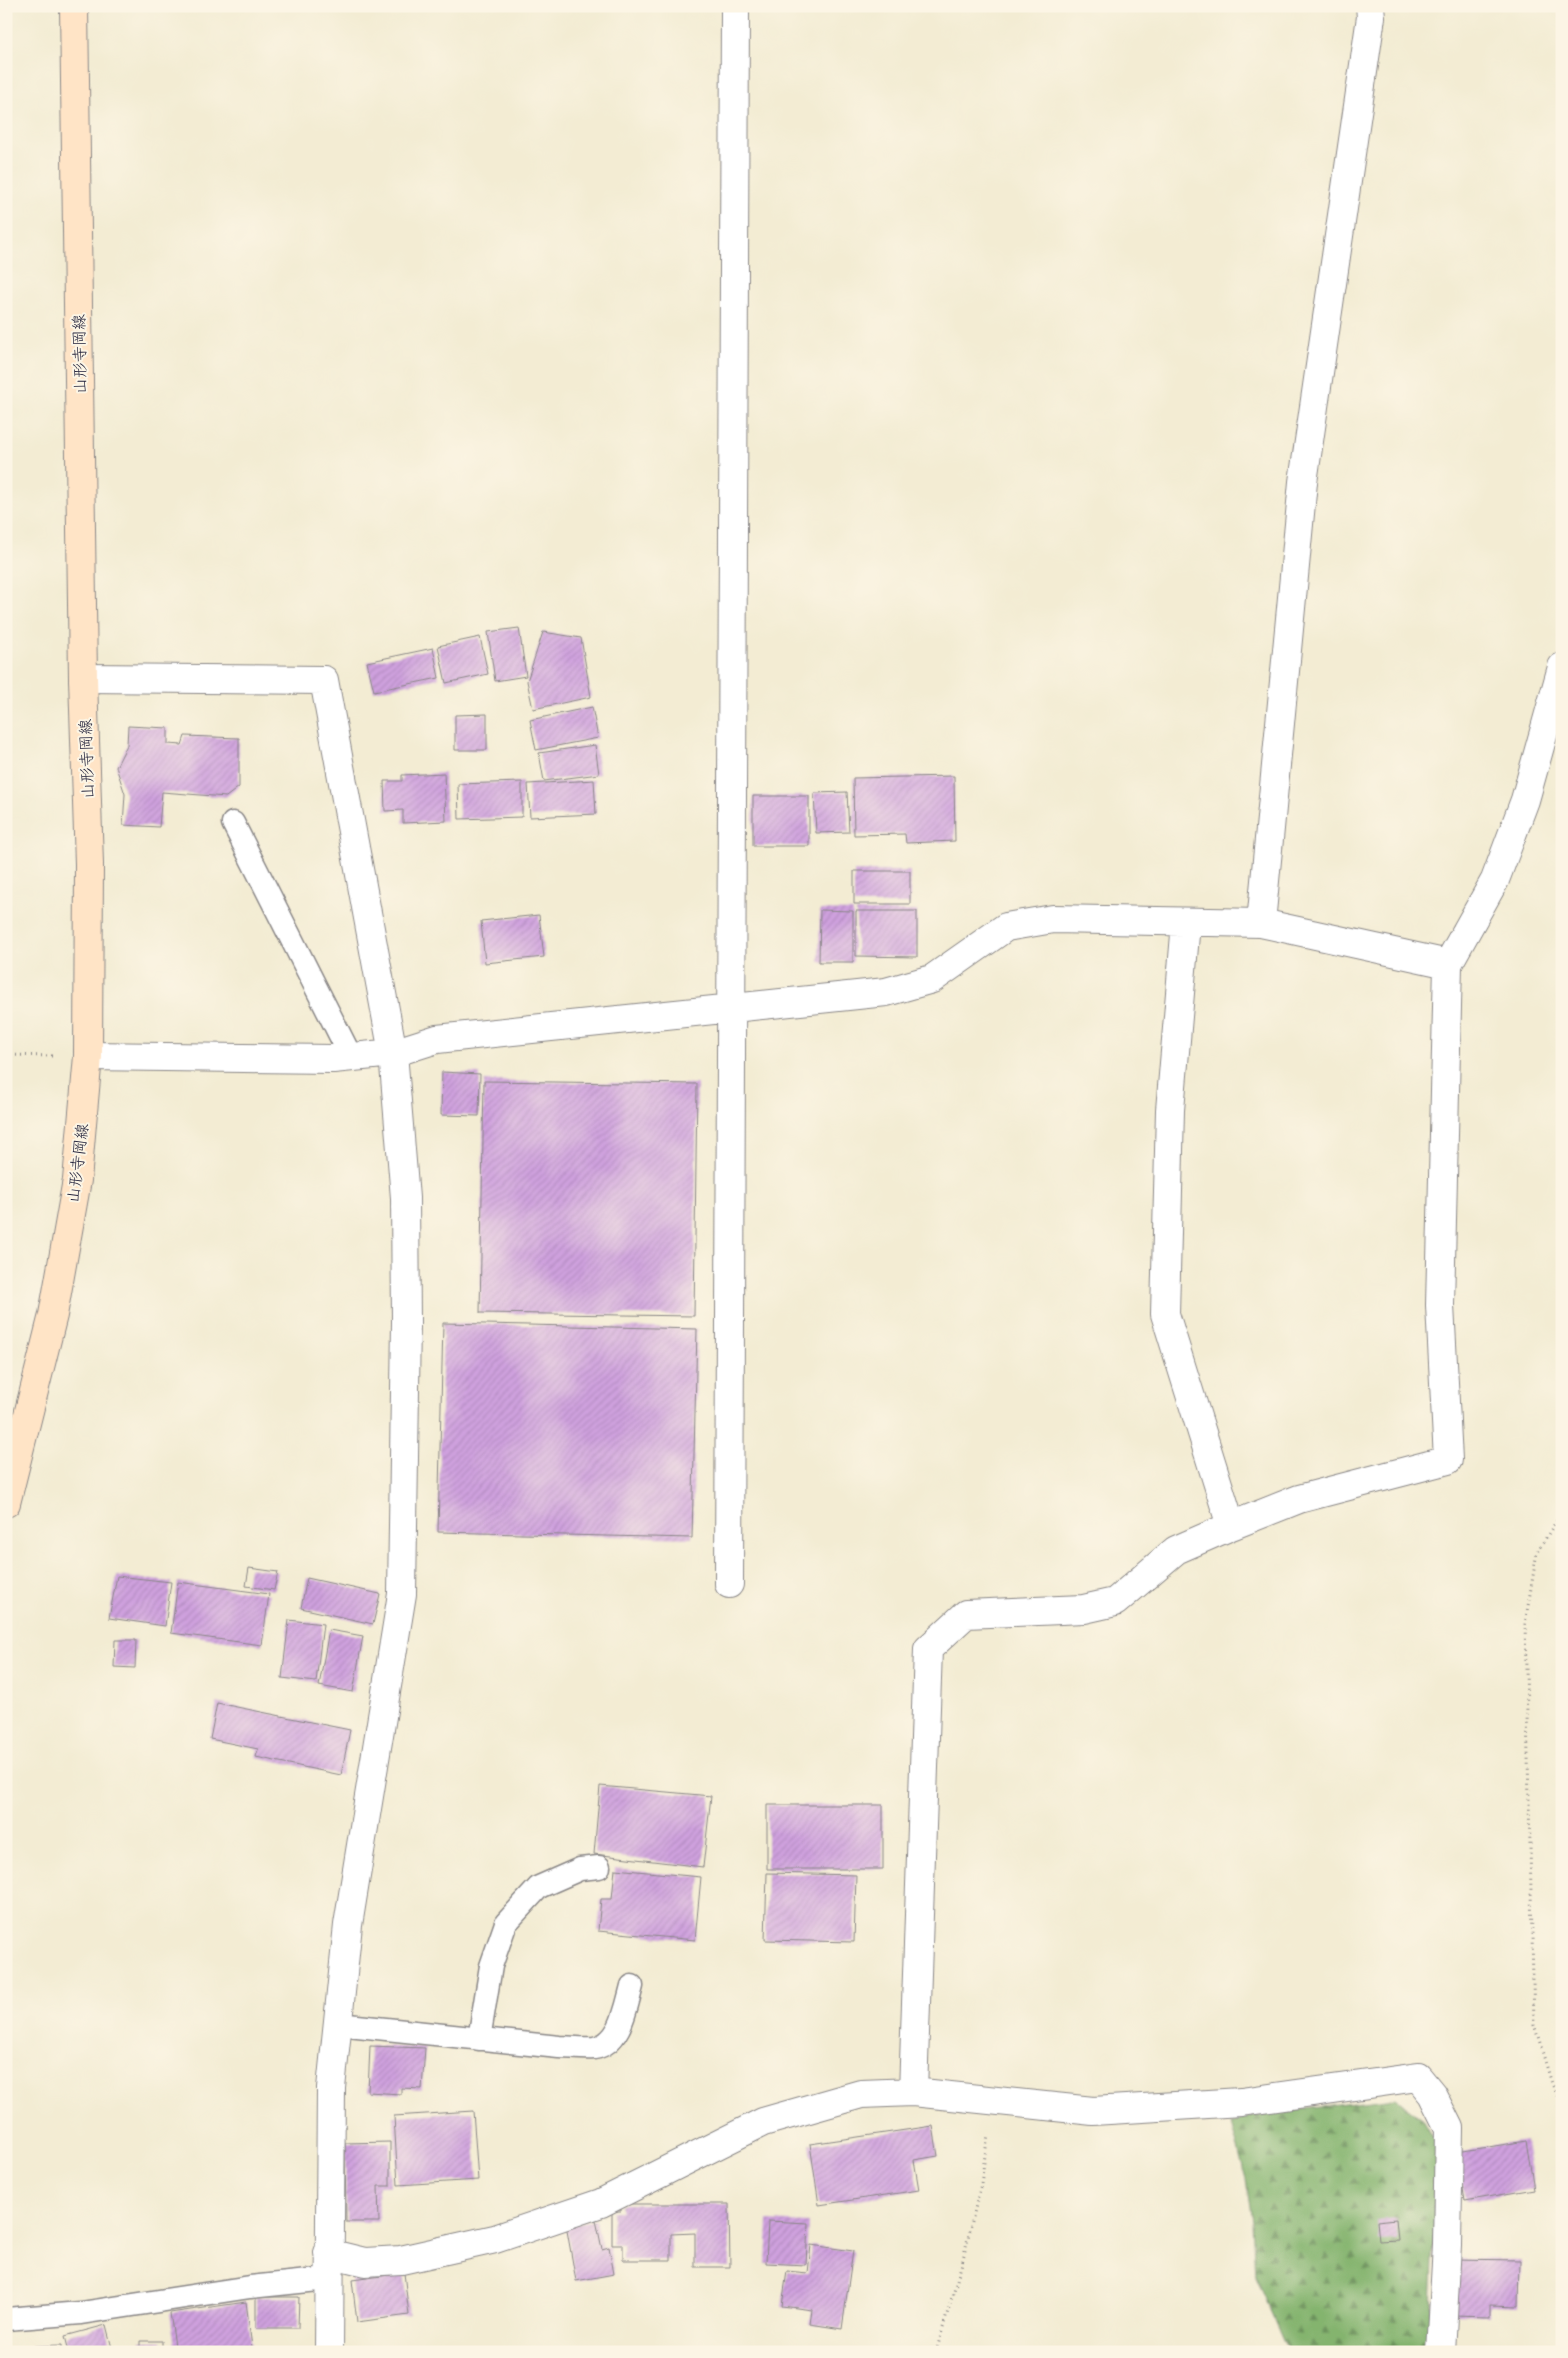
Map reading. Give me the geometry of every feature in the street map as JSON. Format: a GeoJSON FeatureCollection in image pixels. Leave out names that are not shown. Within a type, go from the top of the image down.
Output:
{"type":"FeatureCollection","features":[{"type":"Feature","properties":{"kind":"main road","name":"山形寺岡線"},"geometry":{"type":"LineString","coordinates":[[6,1503],[53,1315],[77,1180],[88,1056],[89,864],[83,678],[74,6]]}},
{"type":"Feature","properties":{"kind":"street"},"geometry":{"type":"LineString","coordinates":[[729,1584],[735,6]]}},
{"type":"Feature","properties":{"kind":"street"},"geometry":{"type":"LineString","coordinates":[[1261,923],[1303,482],[1371,17],[1370,6]]}},
{"type":"Feature","properties":{"kind":"street"},"geometry":{"type":"LineString","coordinates":[[913,2092],[928,1649],[966,1614],[1084,1609],[1114,1602],[1176,1550],[1231,1526],[1299,1499],[1448,1460],[1440,1305],[1448,964],[1495,880],[1525,800],[1562,667]]}},
{"type":"Feature","properties":{"kind":"street"},"geometry":{"type":"LineString","coordinates":[[83,678],[324,680],[393,1053],[405,1198],[406,1322],[402,1594],[348,1926],[331,2088],[328,2266],[329,2352]]}},
{"type":"Feature","properties":{"kind":"street"},"geometry":{"type":"LineString","coordinates":[[88,1056],[324,1059],[351,1057],[393,1053],[437,1039],[886,992],[932,980],[1006,927],[1053,919],[1261,923],[1448,964]]}},
{"type":"Feature","properties":{"kind":"street"},"geometry":{"type":"LineString","coordinates":[[1186,923],[1170,1110],[1165,1314],[1231,1526]]}},
{"type":"Feature","properties":{"kind":"street"},"geometry":{"type":"LineString","coordinates":[[328,2266],[401,2260],[495,2239],[601,2203],[763,2122],[861,2094],[913,2092],[1094,2111],[1242,2102],[1418,2077],[1432,2094],[1450,2128],[1447,2245],[1441,2352]]}},
{"type":"Feature","properties":{"kind":"lane"},"geometry":{"type":"LineString","coordinates":[[233,823],[351,1057]]}},
{"type":"Feature","properties":{"kind":"lane"},"geometry":{"type":"LineString","coordinates":[[479,2039],[491,1966],[506,1923],[539,1887],[580,1869],[599,1867]]}},
{"type":"Feature","properties":{"kind":"lane"},"geometry":{"type":"LineString","coordinates":[[338,2024],[559,2047],[595,2048],[612,2039],[621,2023],[632,1986]]}},
{"type":"Feature","properties":{"kind":"lane"},"geometry":{"type":"LineString","coordinates":[[6,2319],[81,2313],[250,2287],[328,2266]]}},
{"type":"Feature","properties":{"kind":"path"},"geometry":{"type":"LineString","coordinates":[[6,1056],[88,1056]]}},
{"type":"Feature","properties":{"kind":"path"},"geometry":{"type":"LineString","coordinates":[[1562,1512],[1537,1552],[1525,1624],[1534,2024],[1552,2084],[1562,2104]]}},
{"type":"Feature","properties":{"kind":"path"},"geometry":{"type":"LineString","coordinates":[[936,2352],[962,2263],[981,2184],[988,2138],[988,2100]]}},
{"type":"Feature","properties":{"kind":"green space"},"geometry":{"type":"Polygon","coordinates":[[[1395,2098],[1421,2118],[1438,2148],[1429,2352],[1288,2352],[1255,2277],[1252,2221],[1246,2179],[1231,2124],[1249,2116],[1395,2098]]]}},
{"type":"Feature","properties":{"kind":"building"},"geometry":{"type":"Polygon","coordinates":[[[519,628],[526,676],[495,681],[488,632],[519,628]]]}},
{"type":"Feature","properties":{"kind":"building"},"geometry":{"type":"Polygon","coordinates":[[[543,632],[581,638],[591,697],[533,709],[527,681],[543,632]]]}},
{"type":"Feature","properties":{"kind":"building"},"geometry":{"type":"Polygon","coordinates":[[[480,637],[488,674],[446,683],[438,646],[480,637]]]}},
{"type":"Feature","properties":{"kind":"building"},"geometry":{"type":"Polygon","coordinates":[[[433,648],[439,678],[374,691],[367,662],[433,648]]]}},
{"type":"Feature","properties":{"kind":"building"},"geometry":{"type":"Polygon","coordinates":[[[592,707],[598,738],[536,750],[530,720],[592,707]]]}},
{"type":"Feature","properties":{"kind":"building"},"geometry":{"type":"Polygon","coordinates":[[[487,714],[487,750],[455,750],[455,715],[487,714]]]}},
{"type":"Feature","properties":{"kind":"building"},"geometry":{"type":"Polygon","coordinates":[[[128,726],[168,728],[168,744],[182,745],[185,736],[239,738],[239,787],[226,797],[162,792],[159,827],[123,825],[125,794],[116,767],[127,745],[128,726]]]}},
{"type":"Feature","properties":{"kind":"building"},"geometry":{"type":"Polygon","coordinates":[[[595,745],[599,774],[544,781],[539,753],[595,745]]]}},
{"type":"Feature","properties":{"kind":"building"},"geometry":{"type":"Polygon","coordinates":[[[444,773],[446,821],[403,823],[403,810],[385,811],[384,781],[402,781],[402,775],[444,773]]]}},
{"type":"Feature","properties":{"kind":"building"},"geometry":{"type":"Polygon","coordinates":[[[954,776],[955,841],[906,843],[905,834],[854,835],[853,778],[954,776]]]}},
{"type":"Feature","properties":{"kind":"building"},"geometry":{"type":"Polygon","coordinates":[[[594,780],[596,814],[530,817],[528,784],[594,780]]]}},
{"type":"Feature","properties":{"kind":"building"},"geometry":{"type":"Polygon","coordinates":[[[522,782],[522,817],[459,819],[458,784],[522,782]]]}},
{"type":"Feature","properties":{"kind":"building"},"geometry":{"type":"Polygon","coordinates":[[[847,792],[849,832],[816,833],[814,793],[847,792]]]}},
{"type":"Feature","properties":{"kind":"building"},"geometry":{"type":"Polygon","coordinates":[[[753,796],[809,796],[809,846],[753,846],[753,796]]]}},
{"type":"Feature","properties":{"kind":"building"},"geometry":{"type":"Polygon","coordinates":[[[854,871],[910,871],[910,904],[854,904],[854,871]]]}},
{"type":"Feature","properties":{"kind":"building"},"geometry":{"type":"Polygon","coordinates":[[[820,910],[853,911],[853,962],[819,962],[820,910]]]}},
{"type":"Feature","properties":{"kind":"building"},"geometry":{"type":"Polygon","coordinates":[[[856,911],[917,911],[917,957],[856,956],[856,911]]]}},
{"type":"Feature","properties":{"kind":"building"},"geometry":{"type":"Polygon","coordinates":[[[539,915],[544,957],[485,963],[481,921],[539,915]]]}},
{"type":"Feature","properties":{"kind":"building"},"geometry":{"type":"Polygon","coordinates":[[[442,1072],[480,1074],[479,1116],[441,1115],[442,1072]]]}},
{"type":"Feature","properties":{"kind":"building"},"geometry":{"type":"Polygon","coordinates":[[[484,1081],[697,1084],[694,1316],[480,1313],[484,1081]]]}},
{"type":"Feature","properties":{"kind":"building"},"geometry":{"type":"Polygon","coordinates":[[[443,1323],[697,1329],[692,1538],[438,1532],[443,1323]]]}},
{"type":"Feature","properties":{"kind":"building"},"geometry":{"type":"Polygon","coordinates":[[[249,1568],[278,1572],[274,1590],[246,1586],[249,1568]]]}},
{"type":"Feature","properties":{"kind":"building"},"geometry":{"type":"Polygon","coordinates":[[[117,1576],[171,1582],[165,1626],[109,1618],[117,1576]]]}},
{"type":"Feature","properties":{"kind":"building"},"geometry":{"type":"Polygon","coordinates":[[[307,1578],[380,1594],[373,1624],[301,1608],[307,1578]]]}},
{"type":"Feature","properties":{"kind":"building"},"geometry":{"type":"Polygon","coordinates":[[[178,1582],[269,1594],[262,1645],[171,1633],[178,1582]]]}},
{"type":"Feature","properties":{"kind":"building"},"geometry":{"type":"Polygon","coordinates":[[[289,1620],[323,1624],[316,1682],[282,1678],[289,1620]]]}},
{"type":"Feature","properties":{"kind":"building"},"geometry":{"type":"Polygon","coordinates":[[[329,1630],[363,1636],[353,1692],[319,1686],[329,1630]]]}},
{"type":"Feature","properties":{"kind":"building"},"geometry":{"type":"Polygon","coordinates":[[[115,1640],[136,1640],[135,1668],[114,1667],[115,1640]]]}},
{"type":"Feature","properties":{"kind":"building"},"geometry":{"type":"Polygon","coordinates":[[[217,1703],[350,1730],[341,1775],[256,1757],[258,1749],[210,1739],[217,1703]]]}},
{"type":"Feature","properties":{"kind":"building"},"geometry":{"type":"Polygon","coordinates":[[[600,1786],[711,1796],[703,1867],[594,1854],[600,1786]]]}},
{"type":"Feature","properties":{"kind":"building"},"geometry":{"type":"Polygon","coordinates":[[[767,1805],[883,1805],[883,1869],[767,1869],[767,1805]]]}},
{"type":"Feature","properties":{"kind":"building"},"geometry":{"type":"Polygon","coordinates":[[[615,1869],[701,1877],[695,1940],[598,1931],[601,1899],[612,1899],[615,1869]]]}},
{"type":"Feature","properties":{"kind":"building"},"geometry":{"type":"Polygon","coordinates":[[[767,1873],[856,1875],[854,1942],[765,1940],[767,1873]]]}},
{"type":"Feature","properties":{"kind":"building"},"geometry":{"type":"Polygon","coordinates":[[[370,2046],[425,2048],[422,2089],[401,2088],[401,2094],[368,2092],[370,2046]]]}},
{"type":"Feature","properties":{"kind":"building"},"geometry":{"type":"Polygon","coordinates":[[[473,2111],[478,2180],[398,2185],[394,2116],[473,2111]]]}},
{"type":"Feature","properties":{"kind":"building"},"geometry":{"type":"Polygon","coordinates":[[[933,2126],[938,2156],[914,2160],[919,2190],[819,2205],[810,2144],[933,2126]]]}},
{"type":"Feature","properties":{"kind":"building"},"geometry":{"type":"Polygon","coordinates":[[[1526,2141],[1534,2189],[1465,2201],[1457,2152],[1526,2141]]]}},
{"type":"Feature","properties":{"kind":"building"},"geometry":{"type":"Polygon","coordinates":[[[390,2142],[390,2186],[378,2186],[379,2222],[346,2222],[345,2143],[390,2142]]]}},
{"type":"Feature","properties":{"kind":"building"},"geometry":{"type":"Polygon","coordinates":[[[621,2204],[729,2204],[730,2267],[695,2267],[695,2233],[671,2234],[671,2260],[623,2260],[623,2245],[612,2245],[612,2211],[621,2211],[621,2204]]]}},
{"type":"Feature","properties":{"kind":"building"},"geometry":{"type":"Polygon","coordinates":[[[1396,2219],[1398,2240],[1379,2241],[1377,2221],[1396,2219]]]}},
{"type":"Feature","properties":{"kind":"building"},"geometry":{"type":"Polygon","coordinates":[[[596,2220],[602,2249],[609,2247],[614,2274],[576,2281],[566,2225],[596,2220]]]}},
{"type":"Feature","properties":{"kind":"building"},"geometry":{"type":"Polygon","coordinates":[[[768,2221],[808,2223],[806,2265],[766,2263],[768,2221]]]}},
{"type":"Feature","properties":{"kind":"building"},"geometry":{"type":"Polygon","coordinates":[[[811,2245],[853,2251],[842,2329],[810,2324],[812,2310],[782,2306],[787,2271],[808,2273],[811,2245]]]}},
{"type":"Feature","properties":{"kind":"building"},"geometry":{"type":"Polygon","coordinates":[[[1454,2259],[1520,2260],[1519,2306],[1489,2305],[1489,2316],[1452,2315],[1454,2259]]]}},
{"type":"Feature","properties":{"kind":"building"},"geometry":{"type":"Polygon","coordinates":[[[404,2273],[409,2315],[357,2322],[352,2280],[404,2273]]]}},
{"type":"Feature","properties":{"kind":"building"},"geometry":{"type":"Polygon","coordinates":[[[256,2297],[299,2297],[298,2328],[256,2328],[256,2297]]]}},
{"type":"Feature","properties":{"kind":"building"},"geometry":{"type":"Polygon","coordinates":[[[246,2302],[252,2347],[220,2352],[176,2352],[170,2313],[246,2302]]]}},
{"type":"Feature","properties":{"kind":"building"},"geometry":{"type":"Polygon","coordinates":[[[106,2325],[113,2352],[69,2352],[65,2336],[106,2325]]]}},
{"type":"Feature","properties":{"kind":"building"},"geometry":{"type":"Polygon","coordinates":[[[140,2341],[162,2341],[162,2352],[140,2352],[140,2341]]]}},
{"type":"Feature","properties":{"kind":"building"},"geometry":{"type":"Polygon","coordinates":[[[62,2345],[62,2352],[34,2352],[34,2346],[62,2345]]]}}]}
